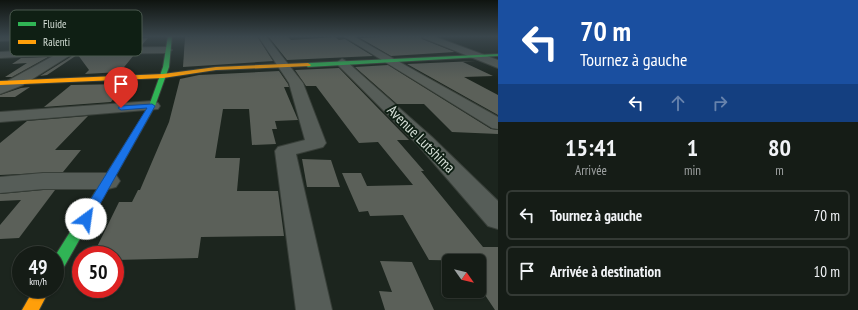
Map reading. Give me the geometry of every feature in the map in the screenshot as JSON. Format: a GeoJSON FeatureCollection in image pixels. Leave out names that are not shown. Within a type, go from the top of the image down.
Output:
{"type":"FeatureCollection","features":[{"type":"Feature","properties":{"kind":"street"},"geometry":{"type":"LineString","coordinates":[[64,254],[152,106],[166,67],[167,50]]}},
{"type":"Feature","properties":{"kind":"street"},"geometry":{"type":"LineString","coordinates":[[272,50],[296,83],[316,143],[285,151],[314,310]]}},
{"type":"Feature","properties":{"kind":"street"},"geometry":{"type":"LineString","coordinates":[[372,50],[498,124]]}},
{"type":"Feature","properties":{"kind":"street"},"geometry":{"type":"LineString","coordinates":[[464,50],[498,64]]}},
{"type":"Feature","properties":{"kind":"street"},"geometry":{"type":"LineString","coordinates":[[0,55],[10,54]]}},
{"type":"Feature","properties":{"kind":"street"},"geometry":{"type":"LineString","coordinates":[[0,83],[163,76],[185,71],[498,55]]}},
{"type":"Feature","properties":{"kind":"street"},"geometry":{"type":"LineString","coordinates":[[0,90],[18,82],[61,56]]}},
{"type":"Feature","properties":{"kind":"street","name":"Avenue Lutshima"},"geometry":{"type":"LineString","coordinates":[[342,63],[425,141],[498,218]]}},
{"type":"Feature","properties":{"kind":"street"},"geometry":{"type":"LineString","coordinates":[[0,117],[152,106]]}},
{"type":"Feature","properties":{"kind":"street"},"geometry":{"type":"LineString","coordinates":[[0,185],[43,181],[108,181]]}},
{"type":"Feature","properties":{"kind":"street"},"geometry":{"type":"LineString","coordinates":[[30,310],[37,298]]}},
{"type":"Feature","properties":{"kind":"building"},"geometry":{"type":"Polygon","coordinates":[[[184,50],[266,50],[273,61],[183,67],[184,50]]]}},
{"type":"Feature","properties":{"kind":"building"},"geometry":{"type":"Polygon","coordinates":[[[279,50],[364,50],[373,56],[287,60],[279,50]]]}},
{"type":"Feature","properties":{"kind":"building"},"geometry":{"type":"Polygon","coordinates":[[[381,50],[451,50],[455,52],[391,56],[381,50]]]}},
{"type":"Feature","properties":{"kind":"building"},"geometry":{"type":"Polygon","coordinates":[[[72,56],[76,56],[47,75],[40,76],[72,56]]]}},
{"type":"Feature","properties":{"kind":"building"},"geometry":{"type":"Polygon","coordinates":[[[79,56],[133,56],[120,72],[85,74],[89,70],[79,56]]]}},
{"type":"Feature","properties":{"kind":"building"},"geometry":{"type":"Polygon","coordinates":[[[48,57],[12,77],[5,77],[27,63],[12,64],[21,58],[48,57]]]}},
{"type":"Feature","properties":{"kind":"building"},"geometry":{"type":"Polygon","coordinates":[[[476,61],[463,62],[493,76],[464,77],[498,95],[498,115],[407,64],[476,61]]]}},
{"type":"Feature","properties":{"kind":"building"},"geometry":{"type":"Polygon","coordinates":[[[388,65],[491,129],[498,130],[498,134],[452,132],[424,104],[397,104],[355,67],[388,65]]]}},
{"type":"Feature","properties":{"kind":"building"},"geometry":{"type":"Polygon","coordinates":[[[339,68],[409,140],[397,140],[424,171],[421,171],[483,247],[498,247],[498,310],[495,310],[486,296],[486,254],[442,254],[442,260],[429,260],[403,215],[370,216],[368,211],[359,212],[342,173],[361,173],[367,186],[413,185],[378,142],[359,143],[316,86],[306,86],[295,70],[339,68]]]}},
{"type":"Feature","properties":{"kind":"building"},"geometry":{"type":"Polygon","coordinates":[[[279,71],[288,84],[289,87],[284,87],[298,120],[275,121],[277,129],[272,129],[276,144],[252,145],[249,109],[223,109],[215,158],[240,158],[237,191],[278,191],[284,236],[201,237],[198,258],[124,260],[124,246],[97,246],[119,202],[132,202],[138,190],[140,190],[169,122],[180,79],[199,75],[279,71]]]}},
{"type":"Feature","properties":{"kind":"building"},"geometry":{"type":"Polygon","coordinates":[[[125,84],[111,102],[44,107],[71,85],[125,84]]]}},
{"type":"Feature","properties":{"kind":"building"},"geometry":{"type":"Polygon","coordinates":[[[30,87],[15,97],[0,97],[0,95],[21,88],[30,87]]]}},
{"type":"Feature","properties":{"kind":"building"},"geometry":{"type":"Polygon","coordinates":[[[88,116],[55,150],[81,150],[63,172],[0,175],[0,143],[27,121],[88,116]]]}},
{"type":"Feature","properties":{"kind":"building"},"geometry":{"type":"Polygon","coordinates":[[[302,159],[331,160],[340,187],[307,187],[302,159]]]}},
{"type":"Feature","properties":{"kind":"building"},"geometry":{"type":"Polygon","coordinates":[[[55,190],[19,238],[0,239],[0,225],[21,200],[0,201],[0,194],[55,190]]]}},
{"type":"Feature","properties":{"kind":"building"},"geometry":{"type":"Polygon","coordinates":[[[380,261],[412,262],[434,310],[385,310],[379,291],[392,292],[380,261]]]}},
{"type":"Feature","properties":{"kind":"traffic: fast"},"geometry":{"type":"LineString","coordinates":[[64,254],[152,106],[166,67],[168,50]]}},
{"type":"Feature","properties":{"kind":"traffic: fast"},"geometry":{"type":"LineString","coordinates":[[308,65],[498,55]]}},
{"type":"Feature","properties":{"kind":"traffic: slow"},"geometry":{"type":"LineString","coordinates":[[0,83],[163,76],[180,72],[216,68],[308,65]]}},
{"type":"Feature","properties":{"kind":"traffic: slow"},"geometry":{"type":"LineString","coordinates":[[30,310],[37,298]]}},
{"type":"Feature","properties":{"kind":"route"},"geometry":{"type":"LineString","coordinates":[[86,219],[152,106],[121,108]]}}]}
